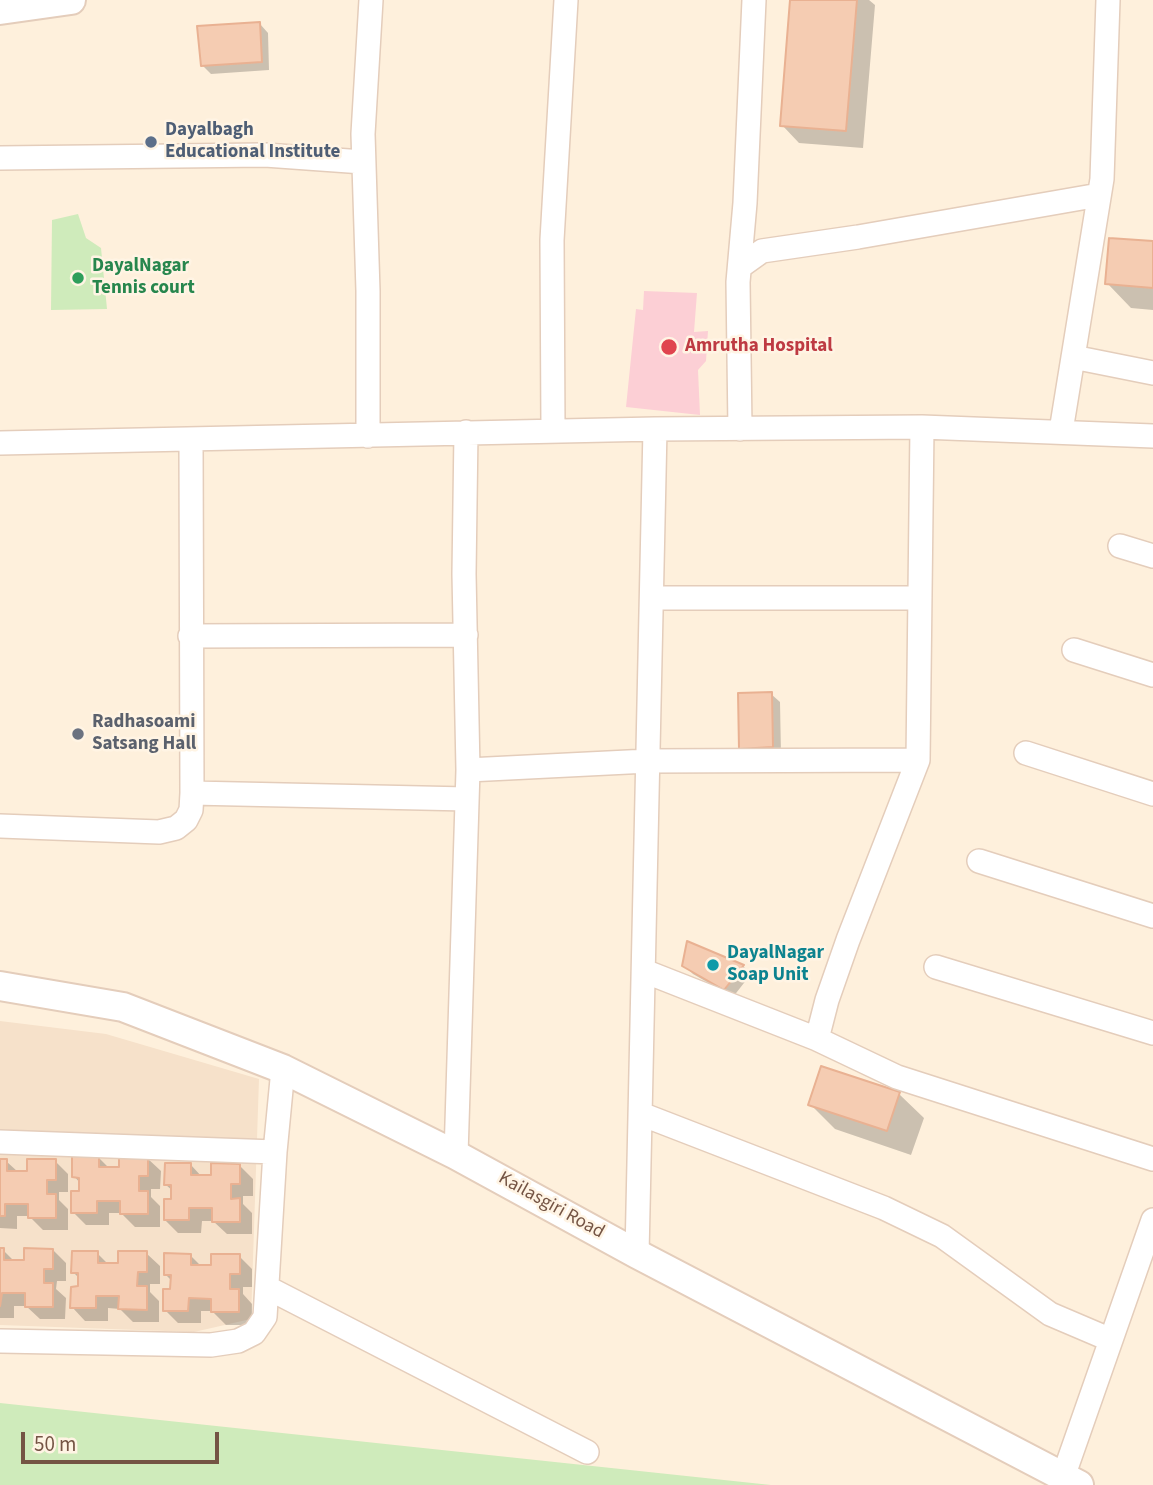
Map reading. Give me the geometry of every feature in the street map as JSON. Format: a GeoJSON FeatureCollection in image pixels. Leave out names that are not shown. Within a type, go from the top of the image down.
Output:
{"type":"FeatureCollection","features":[{"type":"Feature","properties":{"kind":"street"},"geometry":{"type":"LineString","coordinates":[[0,10],[41,2],[71,0]]}},
{"type":"Feature","properties":{"kind":"street"},"geometry":{"type":"LineString","coordinates":[[368,436],[368,290],[363,134],[371,0]]}},
{"type":"Feature","properties":{"kind":"street"},"geometry":{"type":"LineString","coordinates":[[553,430],[552,240],[566,0]]}},
{"type":"Feature","properties":{"kind":"street"},"geometry":{"type":"LineString","coordinates":[[740,429],[738,282],[754,0]]}},
{"type":"Feature","properties":{"kind":"street"},"geometry":{"type":"LineString","coordinates":[[1061,431],[1102,179],[1108,0]]}},
{"type":"Feature","properties":{"kind":"street"},"geometry":{"type":"LineString","coordinates":[[0,158],[265,155],[363,162]]}},
{"type":"Feature","properties":{"kind":"street"},"geometry":{"type":"LineString","coordinates":[[741,266],[762,251],[1099,195]]}},
{"type":"Feature","properties":{"kind":"street"},"geometry":{"type":"LineString","coordinates":[[1073,356],[1153,373]]}},
{"type":"Feature","properties":{"kind":"street"},"geometry":{"type":"LineString","coordinates":[[817,1039],[844,952],[918,760],[922,427]]}},
{"type":"Feature","properties":{"kind":"street"},"geometry":{"type":"LineString","coordinates":[[0,443],[553,430],[922,427],[1153,436]]}},
{"type":"Feature","properties":{"kind":"street"},"geometry":{"type":"LineString","coordinates":[[637,1254],[655,429]]}},
{"type":"Feature","properties":{"kind":"street"},"geometry":{"type":"LineString","coordinates":[[456,1155],[468,770],[464,574],[466,432]]}},
{"type":"Feature","properties":{"kind":"street"},"geometry":{"type":"LineString","coordinates":[[0,826],[159,832],[176,828],[186,820],[191,810],[191,440]]}},
{"type":"Feature","properties":{"kind":"street"},"geometry":{"type":"LineString","coordinates":[[1121,546],[1153,556]]}},
{"type":"Feature","properties":{"kind":"street"},"geometry":{"type":"LineString","coordinates":[[652,598],[920,598]]}},
{"type":"Feature","properties":{"kind":"street"},"geometry":{"type":"LineString","coordinates":[[190,636],[466,635]]}},
{"type":"Feature","properties":{"kind":"street"},"geometry":{"type":"LineString","coordinates":[[1074,650],[1153,675]]}},
{"type":"Feature","properties":{"kind":"street"},"geometry":{"type":"LineString","coordinates":[[1026,752],[1153,794]]}},
{"type":"Feature","properties":{"kind":"street"},"geometry":{"type":"LineString","coordinates":[[468,770],[648,761],[918,760]]}},
{"type":"Feature","properties":{"kind":"street"},"geometry":{"type":"LineString","coordinates":[[192,793],[467,799]]}},
{"type":"Feature","properties":{"kind":"street"},"geometry":{"type":"LineString","coordinates":[[979,861],[1153,916]]}},
{"type":"Feature","properties":{"kind":"street"},"geometry":{"type":"LineString","coordinates":[[936,967],[1153,1033]]}},
{"type":"Feature","properties":{"kind":"street"},"geometry":{"type":"LineString","coordinates":[[644,971],[817,1039],[897,1077],[1153,1159]]}},
{"type":"Feature","properties":{"kind":"street","name":"Kailasgiri Road"},"geometry":{"type":"LineString","coordinates":[[0,986],[123,1007],[283,1069],[456,1155],[637,1254],[1071,1481]]}},
{"type":"Feature","properties":{"kind":"street"},"geometry":{"type":"LineString","coordinates":[[0,1340],[211,1345],[238,1341],[254,1333],[265,1317],[283,1069]]}},
{"type":"Feature","properties":{"kind":"street"},"geometry":{"type":"LineString","coordinates":[[640,1114],[884,1208],[942,1236],[1049,1314],[1111,1340]]}},
{"type":"Feature","properties":{"kind":"street"},"geometry":{"type":"LineString","coordinates":[[0,1142],[275,1152]]}},
{"type":"Feature","properties":{"kind":"street"},"geometry":{"type":"LineString","coordinates":[[1071,1481],[1111,1340],[1153,1220]]}},
{"type":"Feature","properties":{"kind":"street"},"geometry":{"type":"LineString","coordinates":[[268,1287],[587,1452]]}},
{"type":"Feature","properties":{"kind":"shaded area","name":"Amrutha Hospital"},"geometry":{"type":"Polygon","coordinates":[[[644,291],[697,293],[694,332],[708,331],[706,361],[698,370],[700,415],[626,407],[636,309],[643,310],[644,291]]]}},
{"type":"Feature","properties":{"kind":"shaded area"},"geometry":{"type":"Polygon","coordinates":[[[0,1021],[106,1034],[259,1079],[251,1319],[194,1332],[0,1325],[0,1021]]]}},
{"type":"Feature","properties":{"kind":"green space","name":"DayalNagar Tennis court"},"geometry":{"type":"Polygon","coordinates":[[[78,214],[86,238],[101,248],[107,309],[51,310],[52,220],[78,214]]]}},
{"type":"Feature","properties":{"kind":"green space"},"geometry":{"type":"Polygon","coordinates":[[[0,1403],[771,1485],[0,1485],[0,1403]]]}},
{"type":"Feature","properties":{"kind":"building"},"geometry":{"type":"Polygon","coordinates":[[[790,0],[857,0],[846,131],[780,126],[790,0]]]}},
{"type":"Feature","properties":{"kind":"building"},"geometry":{"type":"Polygon","coordinates":[[[260,22],[262,62],[201,66],[197,26],[260,22]]]}},
{"type":"Feature","properties":{"kind":"building"},"geometry":{"type":"Polygon","coordinates":[[[1109,238],[1153,241],[1153,288],[1105,284],[1109,238]]]}},
{"type":"Feature","properties":{"kind":"building"},"geometry":{"type":"Polygon","coordinates":[[[772,692],[773,747],[739,749],[738,693],[772,692]]]}},
{"type":"Feature","properties":{"kind":"building","name":"DayalNagar Soap Unit"},"geometry":{"type":"Polygon","coordinates":[[[687,941],[744,965],[724,990],[682,966],[687,941]]]}},
{"type":"Feature","properties":{"kind":"building"},"geometry":{"type":"Polygon","coordinates":[[[821,1066],[900,1092],[887,1131],[808,1105],[821,1066]]]}},
{"type":"Feature","properties":{"kind":"building"},"geometry":{"type":"Polygon","coordinates":[[[72,1155],[99,1156],[99,1167],[119,1167],[119,1156],[148,1156],[148,1176],[139,1176],[139,1191],[148,1191],[148,1214],[120,1214],[120,1201],[97,1201],[97,1213],[71,1213],[71,1191],[79,1191],[79,1178],[72,1177],[72,1155]]]}},
{"type":"Feature","properties":{"kind":"building"},"geometry":{"type":"Polygon","coordinates":[[[0,1159],[7,1159],[7,1171],[27,1171],[27,1159],[56,1159],[56,1180],[47,1180],[47,1194],[56,1194],[56,1218],[28,1218],[28,1204],[5,1204],[5,1216],[0,1216],[0,1159]]]}},
{"type":"Feature","properties":{"kind":"building"},"geometry":{"type":"Polygon","coordinates":[[[165,1163],[191,1163],[191,1175],[211,1175],[211,1163],[240,1164],[240,1184],[231,1184],[231,1199],[240,1198],[240,1222],[212,1222],[212,1208],[189,1208],[189,1220],[164,1220],[164,1199],[171,1199],[171,1185],[164,1185],[165,1163]]]}},
{"type":"Feature","properties":{"kind":"building"},"geometry":{"type":"Polygon","coordinates":[[[0,1248],[4,1248],[4,1260],[24,1260],[24,1248],[53,1249],[53,1269],[44,1269],[44,1283],[53,1283],[53,1307],[25,1307],[25,1293],[2,1293],[0,1306],[0,1248]]]}},
{"type":"Feature","properties":{"kind":"building"},"geometry":{"type":"Polygon","coordinates":[[[72,1251],[98,1251],[98,1263],[118,1263],[118,1251],[147,1251],[147,1272],[138,1272],[137,1286],[147,1286],[147,1310],[118,1309],[119,1296],[96,1296],[96,1308],[70,1308],[71,1287],[78,1286],[78,1273],[71,1273],[72,1251]]]}},
{"type":"Feature","properties":{"kind":"building"},"geometry":{"type":"Polygon","coordinates":[[[164,1253],[191,1254],[191,1265],[211,1265],[211,1254],[240,1254],[240,1274],[230,1274],[230,1289],[239,1289],[239,1312],[211,1312],[211,1299],[189,1298],[188,1311],[163,1311],[163,1289],[170,1289],[171,1275],[164,1275],[164,1253]]]}},
{"type":"Feature","properties":{"kind":"place","name":"Dayalbagh Educational Institute"},"geometry":{"type":"Point","coordinates":[151,142]}},
{"type":"Feature","properties":{"kind":"place","name":"DayalNagar Tennis court"},"geometry":{"type":"Point","coordinates":[78,278]}},
{"type":"Feature","properties":{"kind":"place","name":"Amrutha Hospital"},"geometry":{"type":"Point","coordinates":[669,347]}},
{"type":"Feature","properties":{"kind":"place","name":"Radhasoami Satsang Hall"},"geometry":{"type":"Point","coordinates":[78,734]}},
{"type":"Feature","properties":{"kind":"place","name":"DayalNagar Soap Unit"},"geometry":{"type":"Point","coordinates":[713,965]}}]}
